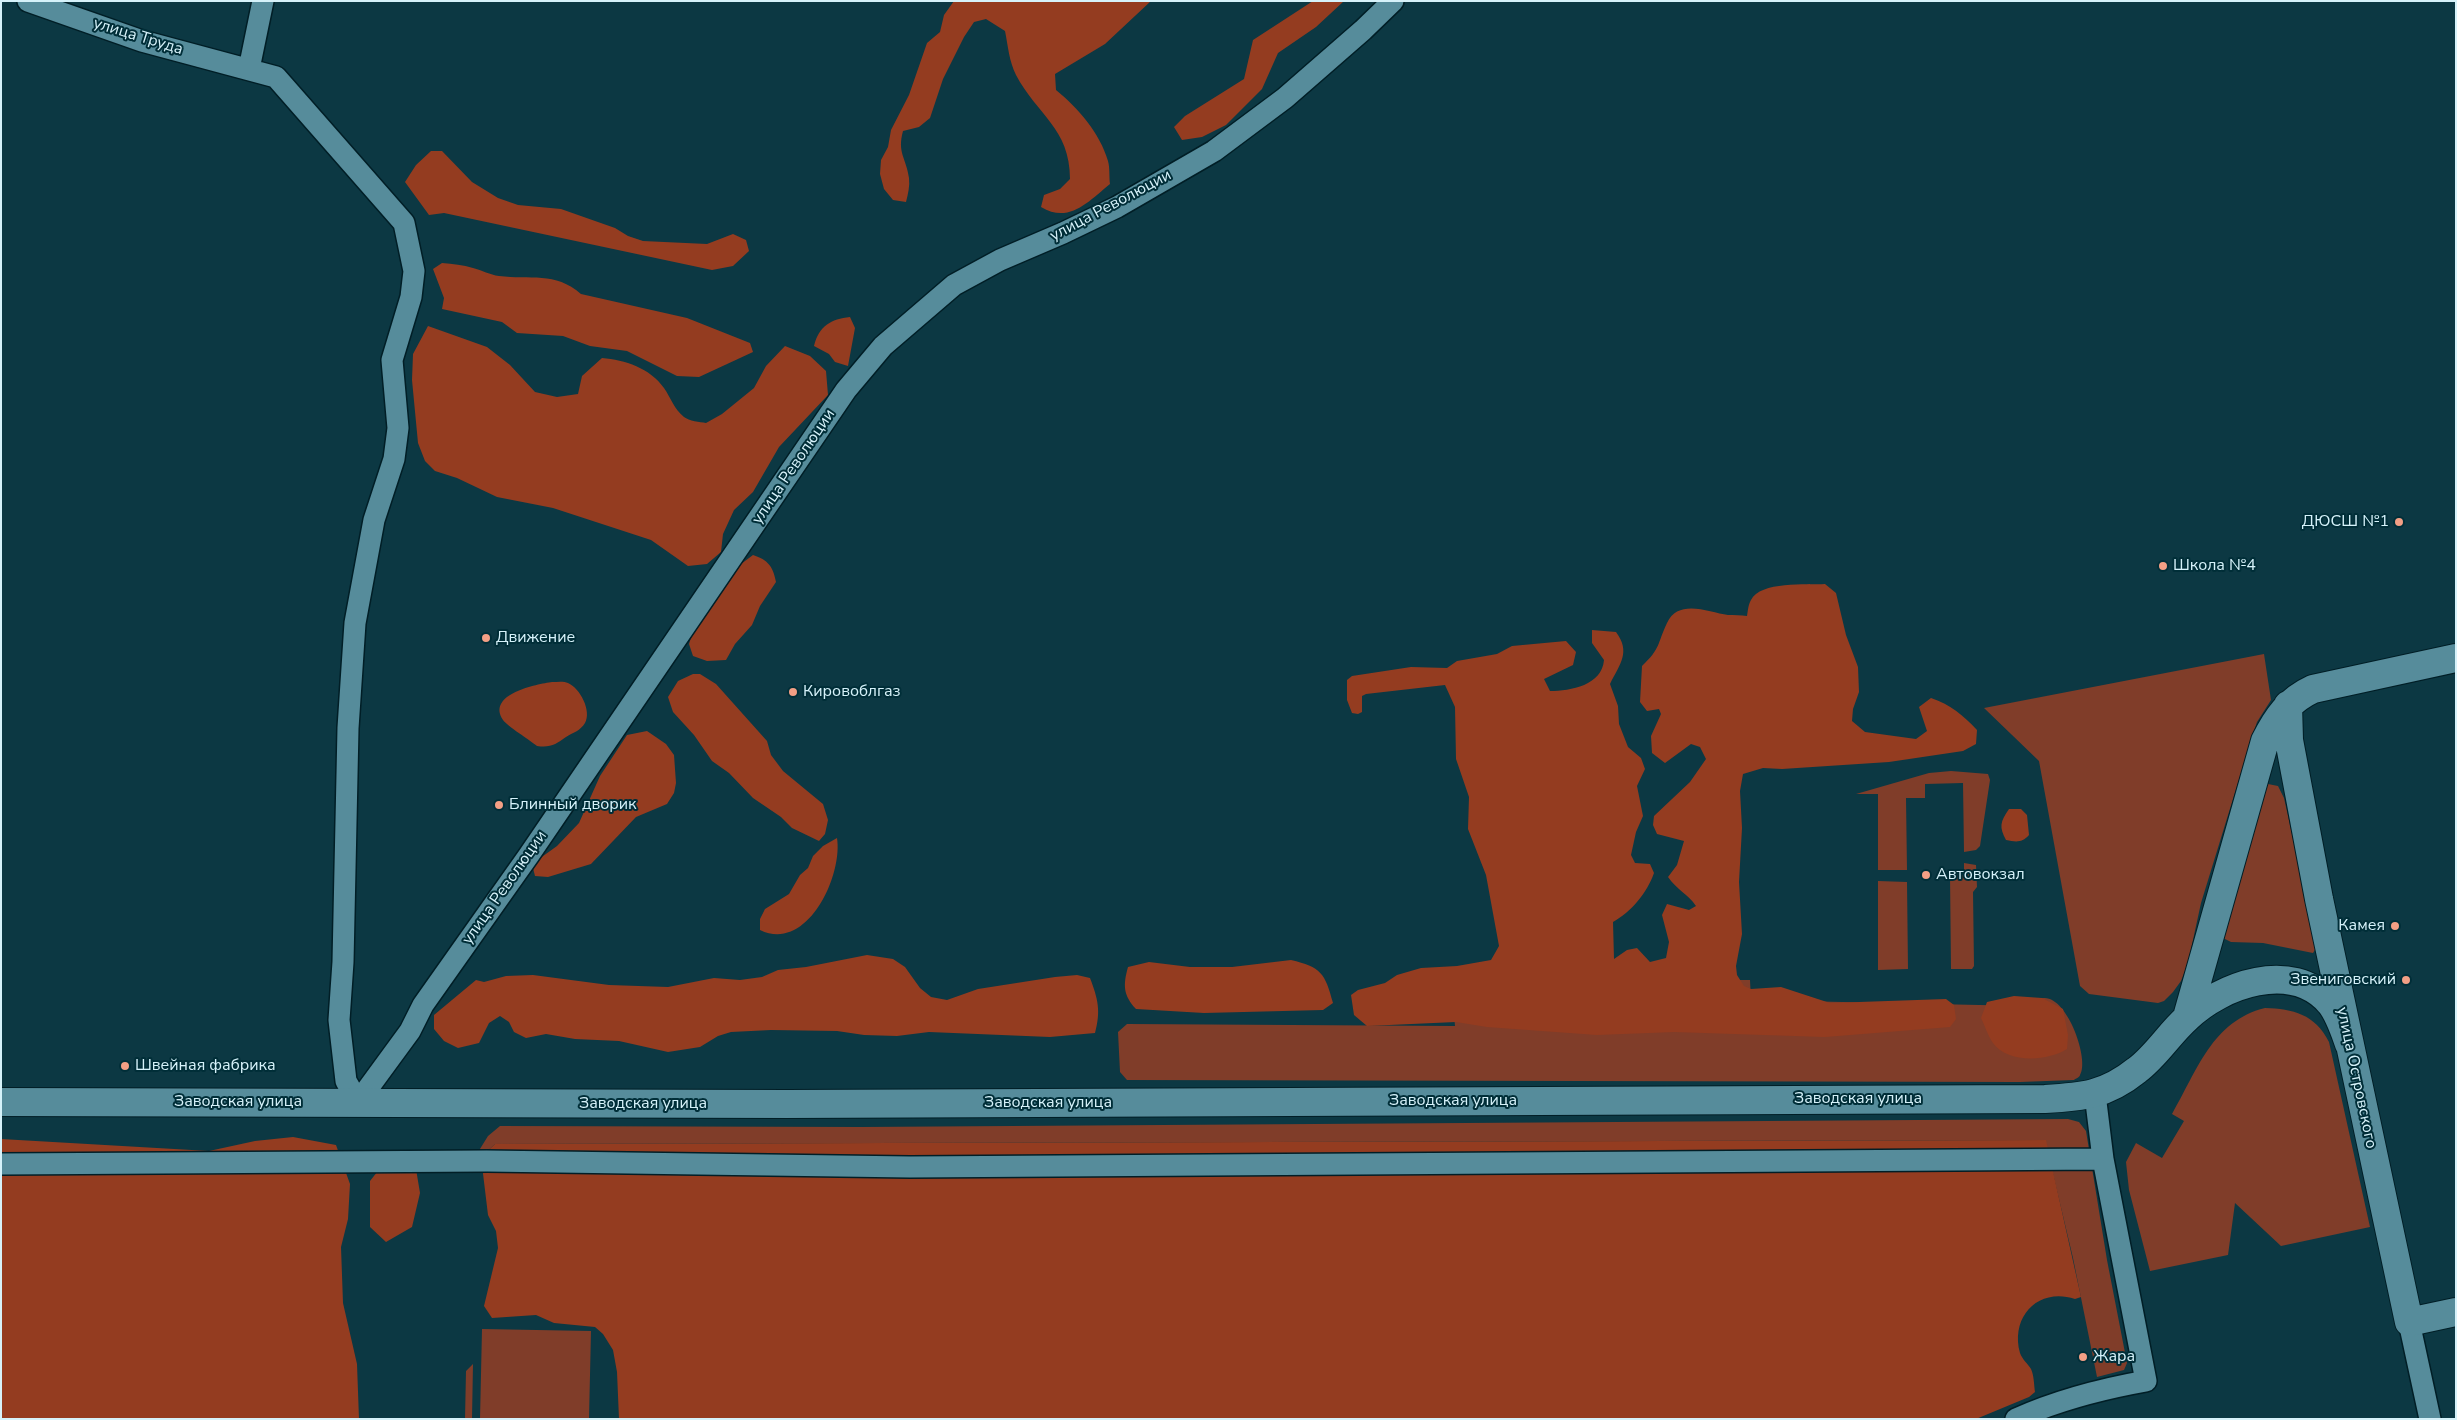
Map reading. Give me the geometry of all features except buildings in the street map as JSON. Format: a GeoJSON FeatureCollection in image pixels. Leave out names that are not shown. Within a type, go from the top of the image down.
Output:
{"type":"FeatureCollection","features":[{"type":"Feature","properties":{"kind":"main road"},"geometry":{"type":"LineString","coordinates":[[2188,1017],[2266,741],[2275,721],[2288,705],[2300,695],[2330,684],[2456,658]]}},
{"type":"Feature","properties":{"kind":"main road","name":"улица Островского"},"geometry":{"type":"LineString","coordinates":[[2288,705],[2289,740],[2349,1044],[2409,1322]]}},
{"type":"Feature","properties":{"kind":"main road"},"geometry":{"type":"LineString","coordinates":[[2095,1094],[2138,1070],[2188,1017],[2217,994],[2239,985],[2273,980],[2290,982],[2316,992],[2329,1002],[2336,1012],[2349,1044]]}},
{"type":"Feature","properties":{"kind":"main road","name":"Заводская улица"},"geometry":{"type":"LineString","coordinates":[[1,1102],[787,1104],[2045,1099],[2095,1094]]}},
{"type":"Feature","properties":{"kind":"main road"},"geometry":{"type":"LineString","coordinates":[[2409,1322],[2456,1312]]}},
{"type":"Feature","properties":{"kind":"street","name":"улица Труда"},"geometry":{"type":"LineString","coordinates":[[28,1],[142,40],[276,77],[404,223],[414,271],[411,297],[392,360],[398,428],[394,459],[374,520],[355,623],[348,728],[343,962],[339,1020],[346,1081],[358,1102]]}},
{"type":"Feature","properties":{"kind":"street"},"geometry":{"type":"LineString","coordinates":[[249,69],[263,1]]}},
{"type":"Feature","properties":{"kind":"street","name":"улица Революции"},"geometry":{"type":"LineString","coordinates":[[358,1102],[410,1031],[423,1005],[529,855],[830,413],[846,390],[883,346],[954,285],[1000,260],[1117,206],[1214,151],[1284,98],[1364,30],[1393,1]]}},
{"type":"Feature","properties":{"kind":"street"},"geometry":{"type":"LineString","coordinates":[[2016,1419],[2044,1406],[2071,1398],[2146,1381],[2102,1159],[2095,1094]]}},
{"type":"Feature","properties":{"kind":"street"},"geometry":{"type":"LineString","coordinates":[[1,1164],[487,1161],[910,1167],[2102,1159]]}},
{"type":"Feature","properties":{"kind":"street","name":"улица Островского"},"geometry":{"type":"LineString","coordinates":[[2409,1322],[2430,1419]]}},
{"type":"Feature","properties":{"kind":"shaded area"},"geometry":{"type":"Polygon","coordinates":[[[954,1],[1151,1],[1105,44],[1055,74],[1056,90],[1072,105],[1094,131],[1108,161],[1110,184],[1078,209],[1060,213],[1051,212],[1041,207],[1044,195],[1060,189],[1070,179],[1069,162],[1065,147],[1051,123],[1024,89],[1016,75],[1010,59],[1005,31],[986,19],[974,22],[964,37],[943,79],[930,118],[919,127],[903,131],[901,150],[908,171],[909,181],[906,202],[893,200],[884,189],[880,174],[881,160],[888,147],[891,130],[909,95],[927,43],[940,32],[944,15],[954,1]]]}},
{"type":"Feature","properties":{"kind":"shaded area"},"geometry":{"type":"Polygon","coordinates":[[[1313,1],[1344,1],[1316,27],[1278,53],[1262,89],[1226,125],[1202,137],[1182,140],[1174,127],[1185,116],[1244,79],[1253,40],[1313,1]]]}},
{"type":"Feature","properties":{"kind":"shaded area"},"geometry":{"type":"Polygon","coordinates":[[[431,151],[442,151],[472,182],[498,198],[518,205],[561,209],[615,228],[628,236],[643,241],[707,244],[733,234],[746,240],[749,251],[733,266],[712,270],[444,213],[429,215],[405,182],[416,165],[431,151]]]}},
{"type":"Feature","properties":{"kind":"shaded area"},"geometry":{"type":"Polygon","coordinates":[[[442,263],[465,266],[492,275],[552,279],[562,282],[581,294],[687,318],[750,343],[753,352],[699,377],[677,376],[627,351],[590,346],[563,336],[517,333],[502,322],[442,309],[444,298],[433,269],[442,263]]]}},
{"type":"Feature","properties":{"kind":"shaded area"},"geometry":{"type":"Polygon","coordinates":[[[850,317],[855,328],[848,366],[835,362],[829,354],[814,346],[819,333],[827,325],[850,317]]]}},
{"type":"Feature","properties":{"kind":"shaded area"},"geometry":{"type":"Polygon","coordinates":[[[428,326],[487,347],[510,365],[535,392],[557,397],[578,394],[582,376],[602,358],[628,363],[652,375],[664,388],[681,414],[698,422],[706,423],[722,414],[754,388],[766,366],[785,346],[810,356],[826,371],[828,395],[779,447],[753,492],[734,510],[723,534],[721,552],[707,564],[688,566],[651,540],[553,508],[497,497],[457,478],[435,471],[425,461],[418,443],[412,380],[413,354],[428,326]]]}},
{"type":"Feature","properties":{"kind":"shaded area"},"geometry":{"type":"Polygon","coordinates":[[[753,555],[769,564],[776,582],[760,606],[752,625],[735,644],[726,660],[707,661],[693,656],[689,644],[693,631],[741,564],[753,555]]]}},
{"type":"Feature","properties":{"kind":"shaded area"},"geometry":{"type":"Polygon","coordinates":[[[1825,584],[1836,593],[1846,635],[1858,667],[1859,692],[1853,709],[1852,721],[1865,732],[1916,739],[1927,731],[1919,707],[1931,698],[1951,707],[1977,730],[1976,744],[1963,751],[1889,762],[1782,769],[1763,768],[1743,774],[1740,791],[1742,828],[1739,882],[1742,934],[1736,966],[1737,975],[1744,986],[1751,989],[1781,987],[1830,1003],[1946,999],[1954,1005],[1956,1019],[1950,1027],[1825,1037],[1674,1032],[1597,1035],[1487,1027],[1456,1022],[1367,1026],[1354,1015],[1351,995],[1358,990],[1385,983],[1397,975],[1421,968],[1457,966],[1491,960],[1499,946],[1486,875],[1468,829],[1469,797],[1456,759],[1455,707],[1445,685],[1366,694],[1362,696],[1362,712],[1358,714],[1352,713],[1347,700],[1347,680],[1352,676],[1411,667],[1447,668],[1457,661],[1497,654],[1512,646],[1566,641],[1576,652],[1573,665],[1544,679],[1550,691],[1567,690],[1592,681],[1602,669],[1604,660],[1592,643],[1592,630],[1616,632],[1623,646],[1623,652],[1620,664],[1610,684],[1618,706],[1619,724],[1628,747],[1641,758],[1645,769],[1637,786],[1643,816],[1636,832],[1631,855],[1635,863],[1650,864],[1654,873],[1638,901],[1613,922],[1614,959],[1627,950],[1637,948],[1650,962],[1666,958],[1669,942],[1662,915],[1667,904],[1689,910],[1696,906],[1668,877],[1677,865],[1684,841],[1657,834],[1653,825],[1654,816],[1690,782],[1706,759],[1700,747],[1691,744],[1665,763],[1652,753],[1651,736],[1661,714],[1659,709],[1647,711],[1640,702],[1642,666],[1656,650],[1667,623],[1672,615],[1678,611],[1695,608],[1728,615],[1747,616],[1751,600],[1756,594],[1764,590],[1785,585],[1825,584]]]}},
{"type":"Feature","properties":{"kind":"shaded area"},"geometry":{"type":"Polygon","coordinates":[[[2264,654],[2271,700],[2257,722],[2252,737],[2201,903],[2188,963],[2181,981],[2164,1001],[2158,1003],[2089,994],[2080,986],[2039,761],[1984,708],[2264,654]]]}},
{"type":"Feature","properties":{"kind":"shaded area"},"geometry":{"type":"Polygon","coordinates":[[[693,674],[700,674],[716,684],[767,741],[771,755],[783,771],[823,804],[828,820],[825,834],[819,841],[792,828],[781,817],[753,798],[729,773],[712,761],[694,735],[673,712],[668,697],[678,681],[693,674]]]}},
{"type":"Feature","properties":{"kind":"shaded area"},"geometry":{"type":"Polygon","coordinates":[[[552,682],[566,682],[577,690],[584,700],[587,718],[581,728],[556,743],[550,746],[537,746],[503,720],[500,711],[501,703],[507,697],[525,688],[552,682]]]}},
{"type":"Feature","properties":{"kind":"shaded area"},"geometry":{"type":"Polygon","coordinates":[[[647,731],[666,744],[674,755],[676,783],[674,793],[667,804],[636,817],[591,864],[548,877],[535,876],[532,864],[557,846],[579,823],[600,776],[627,735],[647,731]]]}},
{"type":"Feature","properties":{"kind":"shaded area"},"geometry":{"type":"Polygon","coordinates":[[[1951,771],[1988,774],[1990,780],[1980,846],[1976,850],[1964,852],[1963,783],[1925,784],[1925,798],[1906,798],[1907,870],[1878,870],[1878,794],[1856,794],[1929,773],[1951,771]]]}},
{"type":"Feature","properties":{"kind":"shaded area"},"geometry":{"type":"Polygon","coordinates":[[[2268,784],[2278,786],[2284,798],[2314,933],[2316,948],[2313,953],[2263,943],[2231,942],[2223,938],[2263,788],[2268,784]]]}},
{"type":"Feature","properties":{"kind":"shaded area"},"geometry":{"type":"Polygon","coordinates":[[[2009,809],[2021,809],[2027,815],[2029,835],[2021,841],[2006,840],[2004,835],[2002,824],[2009,809]]]}},
{"type":"Feature","properties":{"kind":"shaded area"},"geometry":{"type":"Polygon","coordinates":[[[837,838],[834,872],[828,890],[807,921],[793,931],[777,934],[760,930],[760,919],[765,909],[789,894],[800,875],[808,868],[813,856],[823,846],[837,838]]]}},
{"type":"Feature","properties":{"kind":"shaded area"},"geometry":{"type":"Polygon","coordinates":[[[1964,863],[1976,865],[1977,887],[1973,892],[1974,966],[1972,969],[1951,969],[1950,875],[1964,875],[1964,863]]]}},
{"type":"Feature","properties":{"kind":"shaded area"},"geometry":{"type":"Polygon","coordinates":[[[1878,881],[1907,882],[1908,969],[1878,970],[1878,881]]]}},
{"type":"Feature","properties":{"kind":"shaded area"},"geometry":{"type":"Polygon","coordinates":[[[867,955],[893,959],[905,967],[920,988],[931,997],[947,1000],[978,989],[1055,977],[1077,975],[1090,978],[1098,1005],[1095,1033],[1050,1037],[929,1032],[897,1036],[864,1035],[837,1031],[771,1030],[731,1032],[718,1036],[700,1047],[668,1052],[619,1041],[575,1039],[546,1034],[526,1038],[514,1032],[509,1022],[500,1016],[489,1023],[479,1043],[458,1048],[444,1041],[434,1029],[434,1015],[476,980],[484,982],[506,976],[533,975],[609,985],[668,987],[714,978],[740,980],[762,977],[778,970],[806,967],[867,955]]]}},
{"type":"Feature","properties":{"kind":"shaded area"},"geometry":{"type":"Polygon","coordinates":[[[1291,960],[1309,965],[1320,973],[1324,978],[1333,1003],[1323,1010],[1204,1013],[1136,1009],[1125,990],[1128,967],[1149,962],[1190,967],[1232,967],[1291,960]]]}},
{"type":"Feature","properties":{"kind":"shaded area"},"geometry":{"type":"Polygon","coordinates":[[[1484,980],[1750,980],[1751,1000],[2025,1006],[2043,998],[2052,1000],[2068,1017],[2079,1043],[2082,1067],[2080,1076],[2074,1080],[2020,1082],[1127,1080],[1120,1072],[1118,1032],[1127,1024],[1455,1026],[1452,994],[1484,980]]]}},
{"type":"Feature","properties":{"kind":"shaded area"},"geometry":{"type":"Polygon","coordinates":[[[2014,996],[2042,998],[2063,1009],[2068,1035],[2067,1049],[2050,1056],[2029,1058],[2008,1054],[2000,1050],[1993,1043],[1981,1018],[1987,1002],[2014,996]]]}},
{"type":"Feature","properties":{"kind":"shaded area"},"geometry":{"type":"Polygon","coordinates":[[[2265,1008],[2294,1012],[2310,1019],[2317,1025],[2329,1042],[2370,1227],[2281,1246],[2235,1203],[2228,1255],[2150,1271],[2129,1190],[2126,1162],[2136,1143],[2162,1158],[2184,1121],[2172,1114],[2208,1050],[2232,1024],[2247,1015],[2265,1008]]]}},
{"type":"Feature","properties":{"kind":"shaded area"},"geometry":{"type":"Polygon","coordinates":[[[2068,1119],[2079,1122],[2086,1131],[2107,1260],[2127,1363],[2124,1370],[2097,1377],[2073,1258],[2045,1140],[495,1144],[481,1157],[475,1157],[488,1136],[500,1126],[861,1127],[2068,1119]]]}},
{"type":"Feature","properties":{"kind":"shaded area"},"geometry":{"type":"Polygon","coordinates":[[[293,1137],[336,1145],[350,1184],[348,1219],[341,1247],[343,1303],[357,1364],[359,1419],[1,1419],[1,1139],[209,1151],[255,1141],[293,1137]]]}},
{"type":"Feature","properties":{"kind":"shaded area"},"geometry":{"type":"Polygon","coordinates":[[[2046,1140],[2081,1297],[2075,1299],[2062,1296],[2050,1297],[2039,1301],[2030,1308],[2019,1327],[2018,1340],[2020,1353],[2032,1371],[2035,1392],[2029,1397],[1976,1419],[619,1419],[617,1372],[613,1350],[603,1334],[595,1327],[554,1323],[536,1315],[492,1318],[484,1306],[498,1248],[496,1231],[488,1215],[481,1157],[495,1144],[2046,1140]]]}},
{"type":"Feature","properties":{"kind":"shaded area"},"geometry":{"type":"Polygon","coordinates":[[[381,1167],[416,1169],[420,1193],[412,1227],[386,1242],[370,1227],[370,1181],[381,1167]]]}},
{"type":"Feature","properties":{"kind":"shaded area"},"geometry":{"type":"Polygon","coordinates":[[[482,1329],[591,1331],[589,1419],[480,1419],[482,1329]]]}},
{"type":"Feature","properties":{"kind":"shaded area"},"geometry":{"type":"Polygon","coordinates":[[[473,1364],[472,1419],[465,1419],[466,1371],[473,1364]]]}},
{"type":"Feature","properties":{"kind":"place","name":"ДЮСШ №1"},"geometry":{"type":"Point","coordinates":[2399,522]}},
{"type":"Feature","properties":{"kind":"place","name":"Школа №4"},"geometry":{"type":"Point","coordinates":[2163,566]}},
{"type":"Feature","properties":{"kind":"place","name":"Движение"},"geometry":{"type":"Point","coordinates":[486,638]}},
{"type":"Feature","properties":{"kind":"place","name":"Кировоблгаз"},"geometry":{"type":"Point","coordinates":[793,692]}},
{"type":"Feature","properties":{"kind":"place","name":"Блинный дворик"},"geometry":{"type":"Point","coordinates":[499,805]}},
{"type":"Feature","properties":{"kind":"place","name":"Автовокзал"},"geometry":{"type":"Point","coordinates":[1926,875]}},
{"type":"Feature","properties":{"kind":"place","name":"Камея"},"geometry":{"type":"Point","coordinates":[2395,926]}},
{"type":"Feature","properties":{"kind":"place","name":"Звениговский"},"geometry":{"type":"Point","coordinates":[2406,980]}},
{"type":"Feature","properties":{"kind":"place","name":"Швейная фабрика"},"geometry":{"type":"Point","coordinates":[125,1066]}},
{"type":"Feature","properties":{"kind":"place","name":"Жара"},"geometry":{"type":"Point","coordinates":[2083,1357]}}]}
